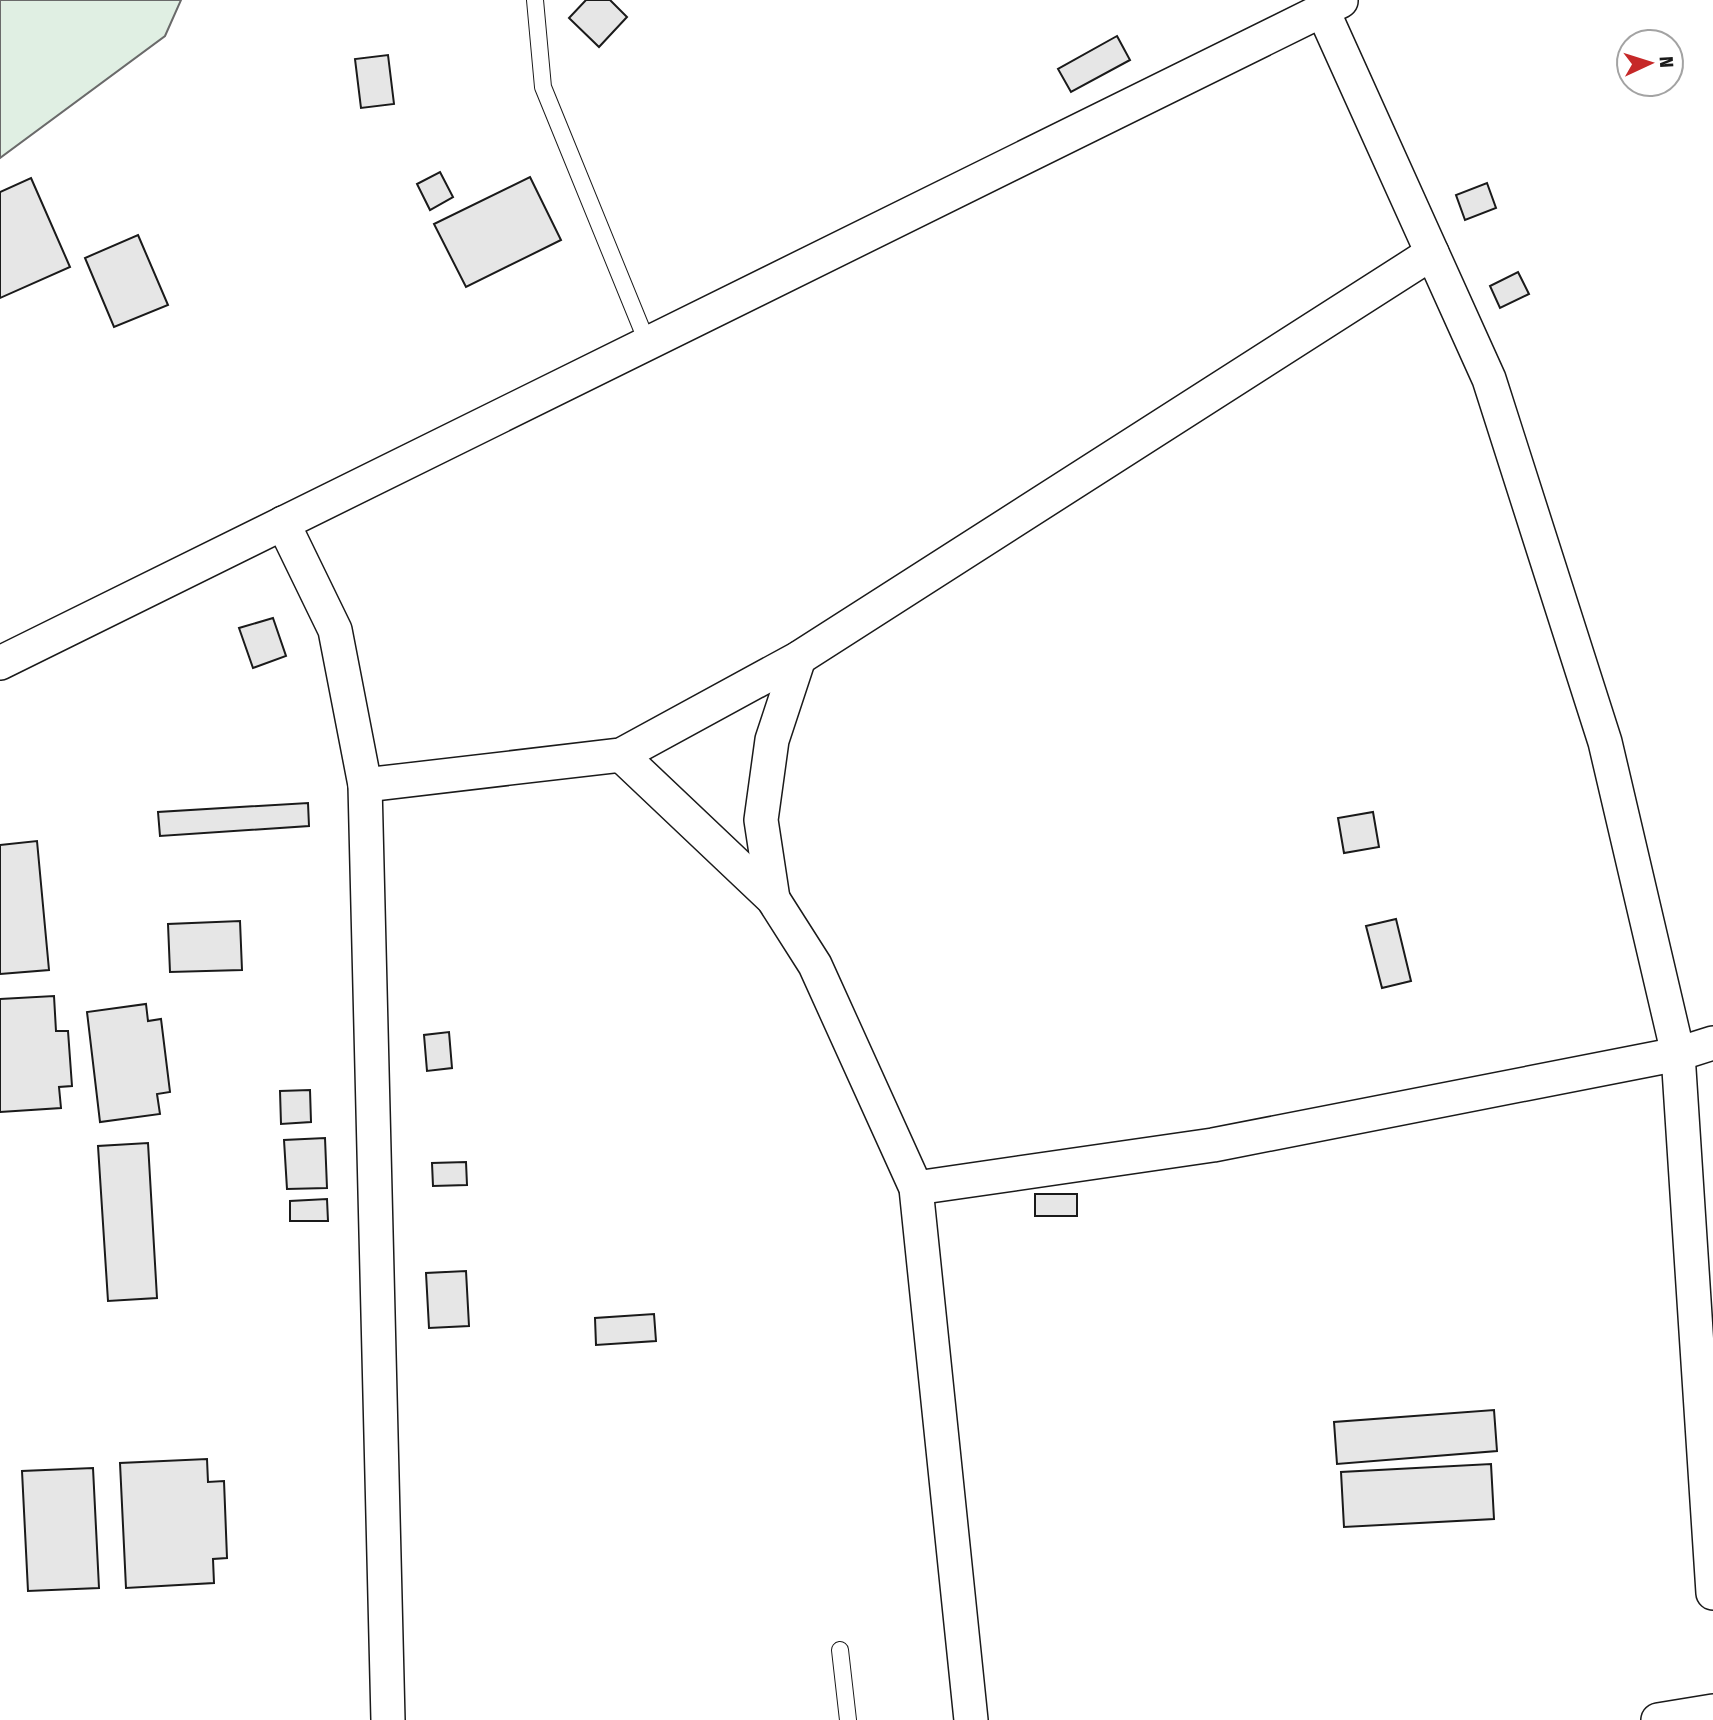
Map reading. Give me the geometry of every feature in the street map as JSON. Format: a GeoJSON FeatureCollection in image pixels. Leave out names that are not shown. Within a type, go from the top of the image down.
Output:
{"type":"FeatureCollection","features":[{"type":"Feature","properties":{"kind":"street"},"geometry":{"type":"LineString","coordinates":[[0,663],[1333,5],[1432,253],[1489,379],[1605,742],[1678,1054],[1713,1593]]}},
{"type":"Feature","properties":{"kind":"street"},"geometry":{"type":"LineString","coordinates":[[365,785],[621,755],[799,658],[1432,253]]}},
{"type":"Feature","properties":{"kind":"street"},"geometry":{"type":"LineString","coordinates":[[283,523],[335,630],[365,785],[388,1720]]}},
{"type":"Feature","properties":{"kind":"street"},"geometry":{"type":"LineString","coordinates":[[774,899],[761,820],[772,740],[799,658]]}},
{"type":"Feature","properties":{"kind":"street"},"geometry":{"type":"LineString","coordinates":[[621,755],[774,899],[815,965],[916,1188],[971,1720]]}},
{"type":"Feature","properties":{"kind":"street"},"geometry":{"type":"LineString","coordinates":[[916,1188],[1213,1145],[1678,1054],[1713,1044]]}},
{"type":"Feature","properties":{"kind":"street"},"geometry":{"type":"LineString","coordinates":[[1658,1720],[1713,1711]]}},
{"type":"Feature","properties":{"kind":"lane"},"geometry":{"type":"LineString","coordinates":[[535,0],[543,87],[647,342]]}},
{"type":"Feature","properties":{"kind":"lane"},"geometry":{"type":"LineString","coordinates":[[840,1650],[848,1720]]}},
{"type":"Feature","properties":{"kind":"green space"},"geometry":{"type":"Polygon","coordinates":[[[0,0],[181,0],[165,36],[0,158],[0,0]]]}},
{"type":"Feature","properties":{"kind":"building"},"geometry":{"type":"Polygon","coordinates":[[[586,0],[610,0],[627,17],[599,47],[569,18],[586,0]]]}},
{"type":"Feature","properties":{"kind":"building"},"geometry":{"type":"Polygon","coordinates":[[[1117,36],[1130,60],[1071,92],[1058,69],[1117,36]]]}},
{"type":"Feature","properties":{"kind":"building"},"geometry":{"type":"Polygon","coordinates":[[[388,55],[394,104],[361,108],[355,59],[388,55]]]}},
{"type":"Feature","properties":{"kind":"building"},"geometry":{"type":"Polygon","coordinates":[[[440,172],[453,197],[430,210],[417,184],[440,172]]]}},
{"type":"Feature","properties":{"kind":"building"},"geometry":{"type":"Polygon","coordinates":[[[530,177],[561,240],[466,287],[434,224],[530,177]]]}},
{"type":"Feature","properties":{"kind":"building"},"geometry":{"type":"Polygon","coordinates":[[[31,178],[70,267],[0,298],[0,192],[31,178]]]}},
{"type":"Feature","properties":{"kind":"building"},"geometry":{"type":"Polygon","coordinates":[[[1487,183],[1496,208],[1465,220],[1456,195],[1487,183]]]}},
{"type":"Feature","properties":{"kind":"building"},"geometry":{"type":"Polygon","coordinates":[[[138,235],[168,305],[114,327],[85,258],[138,235]]]}},
{"type":"Feature","properties":{"kind":"building"},"geometry":{"type":"Polygon","coordinates":[[[1518,272],[1529,294],[1500,308],[1490,286],[1518,272]]]}},
{"type":"Feature","properties":{"kind":"building"},"geometry":{"type":"Polygon","coordinates":[[[273,618],[286,656],[253,668],[239,628],[273,618]]]}},
{"type":"Feature","properties":{"kind":"building"},"geometry":{"type":"Polygon","coordinates":[[[308,803],[309,826],[160,836],[158,812],[308,803]]]}},
{"type":"Feature","properties":{"kind":"building"},"geometry":{"type":"Polygon","coordinates":[[[1373,812],[1379,847],[1344,853],[1338,818],[1373,812]]]}},
{"type":"Feature","properties":{"kind":"building"},"geometry":{"type":"Polygon","coordinates":[[[37,841],[49,970],[0,974],[0,845],[37,841]]]}},
{"type":"Feature","properties":{"kind":"building"},"geometry":{"type":"Polygon","coordinates":[[[1396,919],[1411,981],[1382,988],[1366,926],[1396,919]]]}},
{"type":"Feature","properties":{"kind":"building"},"geometry":{"type":"Polygon","coordinates":[[[240,921],[242,970],[170,972],[168,924],[240,921]]]}},
{"type":"Feature","properties":{"kind":"building"},"geometry":{"type":"Polygon","coordinates":[[[54,996],[56,1031],[68,1031],[72,1086],[59,1087],[61,1108],[0,1112],[0,999],[54,996]]]}},
{"type":"Feature","properties":{"kind":"building"},"geometry":{"type":"Polygon","coordinates":[[[146,1004],[148,1021],[161,1019],[170,1092],[157,1094],[160,1114],[100,1122],[87,1012],[146,1004]]]}},
{"type":"Feature","properties":{"kind":"building"},"geometry":{"type":"Polygon","coordinates":[[[449,1032],[452,1068],[427,1071],[424,1035],[449,1032]]]}},
{"type":"Feature","properties":{"kind":"building"},"geometry":{"type":"Polygon","coordinates":[[[310,1090],[311,1122],[281,1124],[280,1091],[310,1090]]]}},
{"type":"Feature","properties":{"kind":"building"},"geometry":{"type":"Polygon","coordinates":[[[325,1138],[327,1188],[287,1189],[284,1140],[325,1138]]]}},
{"type":"Feature","properties":{"kind":"building"},"geometry":{"type":"Polygon","coordinates":[[[148,1143],[157,1298],[108,1301],[98,1146],[148,1143]]]}},
{"type":"Feature","properties":{"kind":"building"},"geometry":{"type":"Polygon","coordinates":[[[466,1162],[467,1185],[433,1186],[432,1163],[466,1162]]]}},
{"type":"Feature","properties":{"kind":"building"},"geometry":{"type":"Polygon","coordinates":[[[1035,1194],[1077,1194],[1077,1216],[1035,1216],[1035,1194]]]}},
{"type":"Feature","properties":{"kind":"building"},"geometry":{"type":"Polygon","coordinates":[[[327,1199],[328,1221],[290,1221],[290,1201],[327,1199]]]}},
{"type":"Feature","properties":{"kind":"building"},"geometry":{"type":"Polygon","coordinates":[[[466,1271],[469,1326],[429,1328],[426,1273],[466,1271]]]}},
{"type":"Feature","properties":{"kind":"building"},"geometry":{"type":"Polygon","coordinates":[[[654,1314],[656,1341],[596,1345],[595,1318],[654,1314]]]}},
{"type":"Feature","properties":{"kind":"building"},"geometry":{"type":"Polygon","coordinates":[[[1494,1410],[1497,1451],[1337,1464],[1334,1422],[1494,1410]]]}},
{"type":"Feature","properties":{"kind":"building"},"geometry":{"type":"Polygon","coordinates":[[[207,1459],[208,1482],[224,1481],[227,1558],[213,1559],[214,1583],[126,1588],[120,1463],[207,1459]]]}},
{"type":"Feature","properties":{"kind":"building"},"geometry":{"type":"Polygon","coordinates":[[[1491,1464],[1494,1519],[1344,1527],[1341,1472],[1491,1464]]]}},
{"type":"Feature","properties":{"kind":"building"},"geometry":{"type":"Polygon","coordinates":[[[93,1468],[99,1588],[28,1591],[22,1471],[93,1468]]]}}]}
